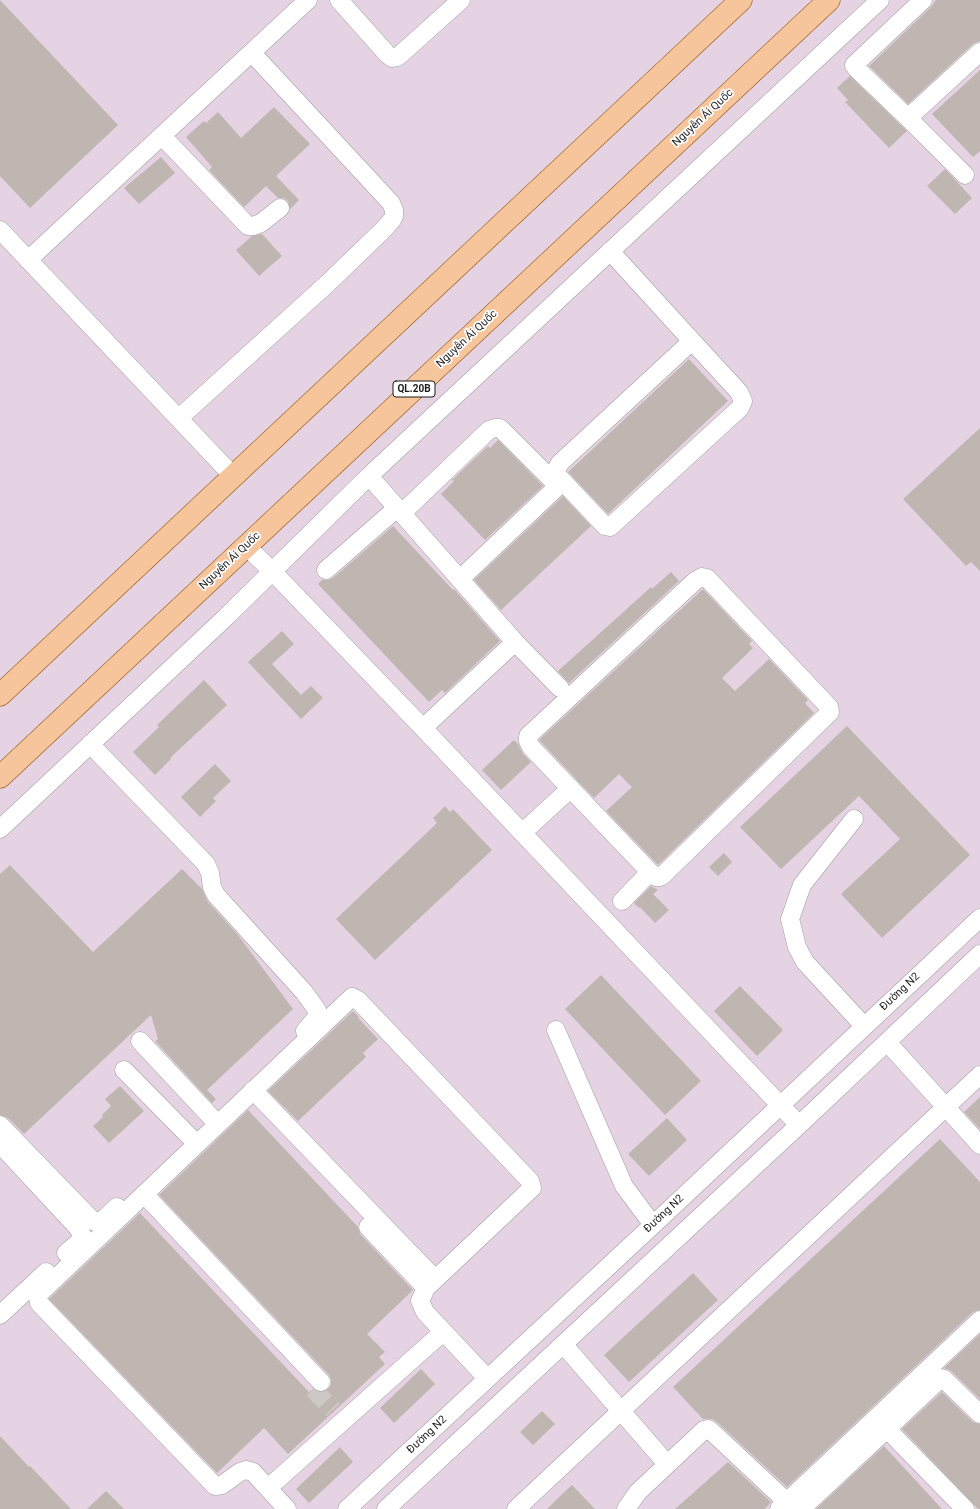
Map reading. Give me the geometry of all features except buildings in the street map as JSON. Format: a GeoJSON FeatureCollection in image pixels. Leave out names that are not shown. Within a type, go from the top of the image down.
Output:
{"type":"FeatureCollection","features":[{"type":"Feature","properties":{"kind":"main road"},"geometry":{"type":"LineString","coordinates":[[0,695],[741,0]]}},
{"type":"Feature","properties":{"kind":"main road","name":"Nguyễn Ái Quốc"},"geometry":{"type":"LineString","coordinates":[[0,777],[829,0]]}},
{"type":"Feature","properties":{"kind":"street"},"geometry":{"type":"LineString","coordinates":[[28,260],[308,0]]}},
{"type":"Feature","properties":{"kind":"street"},"geometry":{"type":"LineString","coordinates":[[339,0],[392,58],[401,54],[461,0]]}},
{"type":"Feature","properties":{"kind":"street"},"geometry":{"type":"LineString","coordinates":[[0,829],[226,617],[369,476],[880,0]]}},
{"type":"Feature","properties":{"kind":"street"},"geometry":{"type":"LineString","coordinates":[[924,0],[854,64],[857,69],[964,175]]}},
{"type":"Feature","properties":{"kind":"street"},"geometry":{"type":"LineString","coordinates":[[178,418],[327,284],[384,229],[394,216],[394,210],[391,204],[252,52]]}},
{"type":"Feature","properties":{"kind":"street"},"geometry":{"type":"LineString","coordinates":[[908,118],[980,52]]}},
{"type":"Feature","properties":{"kind":"street"},"geometry":{"type":"LineString","coordinates":[[162,136],[248,226],[261,224],[280,208]]}},
{"type":"Feature","properties":{"kind":"street"},"geometry":{"type":"LineString","coordinates":[[0,230],[233,476]]}},
{"type":"Feature","properties":{"kind":"street"},"geometry":{"type":"LineString","coordinates":[[610,251],[739,392],[743,401],[740,408],[610,526],[605,526],[557,475],[556,470],[560,463],[692,341]]}},
{"type":"Feature","properties":{"kind":"street"},"geometry":{"type":"LineString","coordinates":[[326,570],[399,510],[489,430],[500,428],[552,480],[556,488],[460,579]]}},
{"type":"Feature","properties":{"kind":"street"},"geometry":{"type":"LineString","coordinates":[[369,476],[516,642],[560,688]]}},
{"type":"Feature","properties":{"kind":"street"},"geometry":{"type":"LineString","coordinates":[[246,546],[272,571],[423,728],[799,1125]]}},
{"type":"Feature","properties":{"kind":"street"},"geometry":{"type":"LineString","coordinates":[[702,577],[707,578],[829,707],[830,712],[664,874],[660,877],[656,877],[650,872],[531,747],[528,741],[528,736],[695,581],[702,577]]}},
{"type":"Feature","properties":{"kind":"street"},"geometry":{"type":"LineString","coordinates":[[423,728],[516,642]]}},
{"type":"Feature","properties":{"kind":"street"},"geometry":{"type":"LineString","coordinates":[[0,1125],[93,1221],[99,1222],[312,1025],[318,1016],[317,1010],[304,992],[216,895],[212,888],[210,873],[206,864],[90,744]]}},
{"type":"Feature","properties":{"kind":"street"},"geometry":{"type":"LineString","coordinates":[[522,833],[571,788]]}},
{"type":"Feature","properties":{"kind":"street"},"geometry":{"type":"LineString","coordinates":[[854,819],[802,885],[790,919],[797,947],[806,962],[864,1026]]}},
{"type":"Feature","properties":{"kind":"street"},"geometry":{"type":"LineString","coordinates":[[622,901],[650,872]]}},
{"type":"Feature","properties":{"kind":"street","name":"Đường N2"},"geometry":{"type":"LineString","coordinates":[[347,1509],[653,1225],[779,1105],[980,918]]}},
{"type":"Feature","properties":{"kind":"street"},"geometry":{"type":"LineString","coordinates":[[386,1509],[799,1125],[980,954]]}},
{"type":"Feature","properties":{"kind":"street"},"geometry":{"type":"LineString","coordinates":[[287,1509],[253,1472],[246,1470],[240,1472],[222,1485],[215,1486],[39,1303],[38,1298],[40,1293],[139,1198],[352,997],[358,1000],[530,1181],[532,1188],[431,1283],[420,1301],[424,1312],[487,1378]]}},
{"type":"Feature","properties":{"kind":"street"},"geometry":{"type":"LineString","coordinates":[[556,1030],[624,1186],[653,1225]]}},
{"type":"Feature","properties":{"kind":"street"},"geometry":{"type":"LineString","coordinates":[[140,1041],[212,1118]]}},
{"type":"Feature","properties":{"kind":"street"},"geometry":{"type":"LineString","coordinates":[[887,1042],[980,1145]]}},
{"type":"Feature","properties":{"kind":"street"},"geometry":{"type":"LineString","coordinates":[[124,1070],[191,1138]]}},
{"type":"Feature","properties":{"kind":"street"},"geometry":{"type":"LineString","coordinates":[[516,1509],[980,1075]]}},
{"type":"Feature","properties":{"kind":"street"},"geometry":{"type":"LineString","coordinates":[[249,1094],[431,1283]]}},
{"type":"Feature","properties":{"kind":"street"},"geometry":{"type":"LineString","coordinates":[[0,1144],[78,1228],[82,1235],[80,1241],[0,1314]]}},
{"type":"Feature","properties":{"kind":"street"},"geometry":{"type":"LineString","coordinates":[[139,1198],[317,1386]]}},
{"type":"Feature","properties":{"kind":"street"},"geometry":{"type":"LineString","coordinates":[[789,1507],[980,1320]]}},
{"type":"Feature","properties":{"kind":"street"},"geometry":{"type":"LineString","coordinates":[[268,1488],[342,1412],[443,1332]]}},
{"type":"Feature","properties":{"kind":"street"},"geometry":{"type":"LineString","coordinates":[[563,1344],[667,1464]]}},
{"type":"Feature","properties":{"kind":"street"},"geometry":{"type":"LineString","coordinates":[[789,1507],[887,1429],[941,1378],[944,1379],[980,1414]]}},
{"type":"Feature","properties":{"kind":"street"},"geometry":{"type":"LineString","coordinates":[[887,1429],[965,1509]]}},
{"type":"Feature","properties":{"kind":"street"},"geometry":{"type":"LineString","coordinates":[[626,1509],[638,1492],[704,1430],[710,1430],[789,1507]]}},
{"type":"Feature","properties":{"kind":"shaded area"},"geometry":{"type":"Polygon","coordinates":[[[0,0],[980,0],[980,1509],[0,1509],[0,0]]]}},
{"type":"Feature","properties":{"kind":"tunnel"},"geometry":{"type":"LineString","coordinates":[[313,1389],[333,1410]]}}]}
